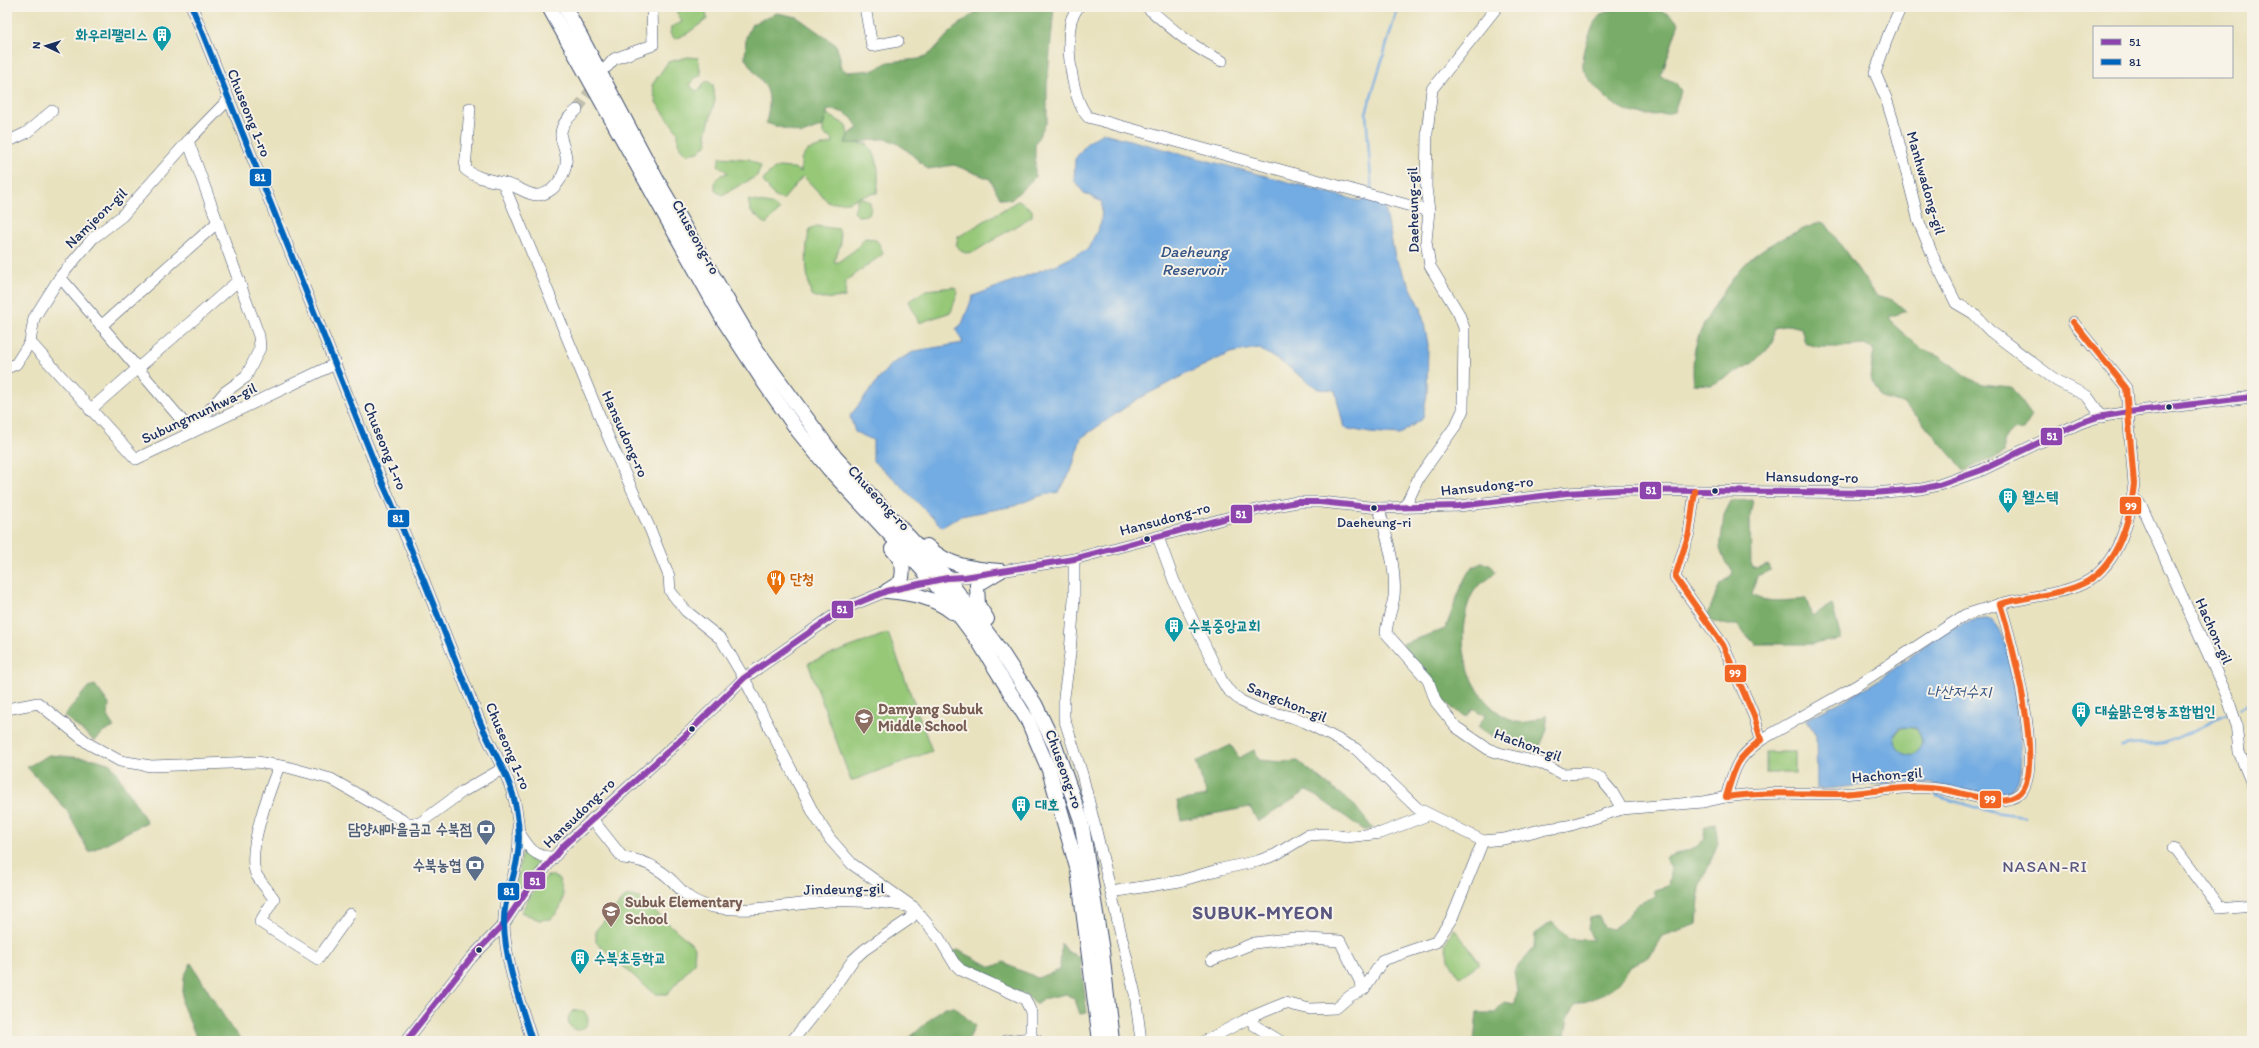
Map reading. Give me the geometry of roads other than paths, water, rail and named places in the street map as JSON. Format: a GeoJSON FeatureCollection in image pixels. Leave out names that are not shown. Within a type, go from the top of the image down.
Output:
{"type":"FeatureCollection","features":[{"type":"Feature","properties":{"kind":"main road","name":"Chuseong-ro"},"geometry":{"type":"LineString","coordinates":[[549,7],[724,320],[798,431],[834,474],[940,580],[966,624],[979,642],[1028,721],[1049,770],[1078,871],[1102,999],[1112,1041]]}},
{"type":"Feature","properties":{"kind":"main road","name":"Chuseong-ro"},"geometry":{"type":"LineString","coordinates":[[565,7],[658,182],[752,343],[829,448],[1002,653],[1036,704],[1056,746],[1081,820],[1102,999],[1100,1041]]}},
{"type":"Feature","properties":{"kind":"main road"},"geometry":{"type":"LineString","coordinates":[[798,431],[854,507],[902,561],[904,572],[901,582],[887,591]]}},
{"type":"Feature","properties":{"kind":"main road"},"geometry":{"type":"LineString","coordinates":[[829,448],[857,473],[935,554],[954,565],[975,570],[1000,571]]}},
{"type":"Feature","properties":{"kind":"main road"},"geometry":{"type":"LineString","coordinates":[[1000,571],[977,585],[976,594],[978,605],[1019,668],[1036,704]]}},
{"type":"Feature","properties":{"kind":"main road"},"geometry":{"type":"LineString","coordinates":[[887,591],[912,594],[932,600],[945,606],[966,624]]}},
{"type":"Feature","properties":{"kind":"street","name":"Chuseong 1-ro"},"geometry":{"type":"LineString","coordinates":[[192,7],[228,100],[440,619],[481,724],[502,769],[516,805],[519,832],[518,856],[507,898],[504,924],[511,970],[532,1041]]}},
{"type":"Feature","properties":{"kind":"street"},"geometry":{"type":"LineString","coordinates":[[607,67],[614,59],[652,45],[652,7]]}},
{"type":"Feature","properties":{"kind":"street"},"geometry":{"type":"LineString","coordinates":[[865,7],[872,46],[898,41]]}},
{"type":"Feature","properties":{"kind":"street"},"geometry":{"type":"LineString","coordinates":[[1078,7],[1071,20],[1070,34],[1073,83],[1082,110],[1088,117],[1429,211]]}},
{"type":"Feature","properties":{"kind":"street"},"geometry":{"type":"LineString","coordinates":[[1147,7],[1173,30],[1208,55],[1222,61]]}},
{"type":"Feature","properties":{"kind":"street","name":"Daeheung-gil"},"geometry":{"type":"LineString","coordinates":[[1406,507],[1419,477],[1456,425],[1463,410],[1464,328],[1458,314],[1430,266],[1426,241],[1429,211],[1426,187],[1427,133],[1432,89],[1497,7]]}},
{"type":"Feature","properties":{"kind":"street","name":"Manhwadong-gil"},"geometry":{"type":"LineString","coordinates":[[1901,7],[1889,33],[1875,73],[1886,98],[1919,222],[1935,261],[1956,303],[1973,313],[1990,331],[2057,381],[2086,396],[2102,416]]}},
{"type":"Feature","properties":{"kind":"street","name":"Namjeon-gil"},"geometry":{"type":"LineString","coordinates":[[7,368],[16,364],[30,342],[34,318],[60,277],[93,238],[122,216],[188,141],[228,100]]}},
{"type":"Feature","properties":{"kind":"street"},"geometry":{"type":"LineString","coordinates":[[470,108],[465,168],[473,176],[502,183],[538,195],[556,186],[566,164],[566,152],[561,143],[562,130],[565,121],[577,110]]}},
{"type":"Feature","properties":{"kind":"street"},"geometry":{"type":"LineString","coordinates":[[7,142],[26,133],[52,111]]}},
{"type":"Feature","properties":{"kind":"street","name":"Subungmunhwa-gil"},"geometry":{"type":"LineString","coordinates":[[60,277],[191,431],[225,392],[246,377],[260,348],[260,336],[188,141]]}},
{"type":"Feature","properties":{"kind":"street","name":"Hansudong-ro"},"geometry":{"type":"LineString","coordinates":[[502,183],[610,441],[650,528],[668,576],[670,591],[686,611],[720,639],[744,678]]}},
{"type":"Feature","properties":{"kind":"street"},"geometry":{"type":"LineString","coordinates":[[101,326],[218,222]]}},
{"type":"Feature","properties":{"kind":"street"},"geometry":{"type":"LineString","coordinates":[[90,410],[139,369],[239,280]]}},
{"type":"Feature","properties":{"kind":"street"},"geometry":{"type":"LineString","coordinates":[[1726,797],[1735,766],[1743,754],[1761,740],[1856,686],[1965,615],[2023,597],[2049,594],[2076,586],[2094,576],[2115,552],[2133,497],[2134,484],[2126,388],[2073,322]]}},
{"type":"Feature","properties":{"kind":"street","name":"Subungmunhwa-gil"},"geometry":{"type":"LineString","coordinates":[[30,342],[136,459],[335,364]]}},
{"type":"Feature","properties":{"kind":"street","name":"Hansudong-ro"},"geometry":{"type":"LineString","coordinates":[[406,1041],[471,958],[504,924],[553,857],[592,819],[685,736],[744,678],[824,620],[843,609],[887,591],[940,580],[1074,559],[1260,509],[1297,502],[1320,502],[1379,508],[1459,506],[1590,491],[1873,493],[1939,485],[1982,470],[2080,423],[2102,416],[2252,397]]}},
{"type":"Feature","properties":{"kind":"street"},"geometry":{"type":"LineString","coordinates":[[1695,491],[1689,533],[1675,577],[1723,645],[1751,710],[1761,740]]}},
{"type":"Feature","properties":{"kind":"street","name":"Hachon-gil"},"geometry":{"type":"LineString","coordinates":[[2133,497],[2141,505],[2227,696],[2236,723],[2239,752],[2252,784]]}},
{"type":"Feature","properties":{"kind":"street","name":"Hachon-gil"},"geometry":{"type":"LineString","coordinates":[[1379,508],[1390,551],[1393,573],[1394,597],[1386,633],[1428,680],[1436,702],[1456,727],[1488,749],[1499,753],[1542,763],[1562,774],[1585,773],[1601,779],[1612,792],[1622,809],[1703,802],[1756,792],[1839,794],[1919,786],[1996,799],[2012,798],[2020,794],[2026,782],[2030,767],[2022,682],[2000,604]]}},
{"type":"Feature","properties":{"kind":"street","name":"Sangchon-gil"},"geometry":{"type":"LineString","coordinates":[[1158,537],[1174,581],[1228,689],[1241,701],[1260,710],[1292,717],[1346,742],[1417,808],[1428,815],[1482,841]]}},
{"type":"Feature","properties":{"kind":"street"},"geometry":{"type":"LineString","coordinates":[[1074,559],[1074,599],[1070,653],[1064,697],[1064,718],[1082,774],[1111,892],[1135,994],[1141,1041]]}},
{"type":"Feature","properties":{"kind":"street","name":"Jindeung-gil"},"geometry":{"type":"LineString","coordinates":[[744,678],[814,814],[830,839],[852,864],[913,907]]}},
{"type":"Feature","properties":{"kind":"street"},"geometry":{"type":"LineString","coordinates":[[7,709],[38,703],[89,744],[120,761],[152,766],[257,762],[331,779],[407,823],[420,824],[462,792],[502,769]]}},
{"type":"Feature","properties":{"kind":"street"},"geometry":{"type":"LineString","coordinates":[[279,766],[266,799],[256,835],[256,873],[274,899],[260,922],[318,959],[350,914]]}},
{"type":"Feature","properties":{"kind":"street"},"geometry":{"type":"LineString","coordinates":[[1205,1041],[1250,1017],[1286,1003],[1320,1010],[1336,1008],[1350,996],[1364,989],[1383,960],[1436,942],[1444,932],[1458,904],[1482,841],[1504,839],[1540,830],[1568,826],[1622,809]]}},
{"type":"Feature","properties":{"kind":"street"},"geometry":{"type":"LineString","coordinates":[[1111,892],[1180,881],[1221,869],[1258,861],[1275,854],[1308,835],[1326,834],[1347,837],[1381,833],[1428,815]]}},
{"type":"Feature","properties":{"kind":"street","name":"Jindeung-gil"},"geometry":{"type":"LineString","coordinates":[[592,819],[623,858],[635,859],[658,869],[694,902],[740,910],[831,901],[890,903],[913,907]]}},
{"type":"Feature","properties":{"kind":"street"},"geometry":{"type":"LineString","coordinates":[[519,832],[534,853],[541,856],[553,857]]}},
{"type":"Feature","properties":{"kind":"street"},"geometry":{"type":"LineString","coordinates":[[2173,848],[2176,849],[2220,908],[2252,905]]}},
{"type":"Feature","properties":{"kind":"street"},"geometry":{"type":"LineString","coordinates":[[913,907],[939,938],[954,964],[961,970],[1026,999],[1032,1012],[1034,1040],[1005,1041]]}},
{"type":"Feature","properties":{"kind":"street"},"geometry":{"type":"LineString","coordinates":[[792,1041],[828,996],[854,960],[864,950],[911,918],[913,907]]}},
{"type":"Feature","properties":{"kind":"street"},"geometry":{"type":"LineString","coordinates":[[1212,960],[1254,943],[1294,938],[1340,940],[1364,989]]}},
{"type":"Feature","properties":{"kind":"street"},"geometry":{"type":"LineString","coordinates":[[1250,1017],[1254,1025],[1280,1041]]}},
{"type":"Feature","properties":{"kind":"water","name":"Daeheung Reservoir"},"geometry":{"type":"Polygon","coordinates":[[[1103,133],[1360,201],[1367,198],[1384,203],[1395,257],[1421,308],[1428,344],[1427,393],[1423,418],[1399,435],[1370,433],[1344,428],[1335,390],[1318,389],[1287,366],[1258,348],[1230,353],[1136,400],[1081,438],[1071,471],[1059,492],[1039,496],[1014,506],[961,516],[942,527],[891,476],[873,461],[873,440],[855,432],[850,416],[890,365],[915,351],[963,343],[956,329],[962,324],[973,296],[1058,264],[1088,249],[1101,223],[1102,202],[1084,193],[1074,180],[1075,159],[1088,142],[1103,133]]]}},
{"type":"Feature","properties":{"kind":"water","name":"나산저수지"},"geometry":{"type":"Polygon","coordinates":[[[1991,619],[1997,626],[2007,646],[2013,671],[2020,733],[2021,767],[2017,783],[2011,790],[2003,794],[1992,795],[1969,792],[1938,785],[1909,782],[1817,789],[1816,735],[1806,719],[1843,701],[1869,685],[1946,631],[1961,624],[1976,620],[1991,619]],[[1901,727],[1894,735],[1897,747],[1901,752],[1912,756],[1918,750],[1921,743],[1921,735],[1916,728],[1901,727]]]}},
{"type":"Feature","properties":{"kind":"waterway"},"geometry":{"type":"LineString","coordinates":[[1372,193],[1366,113],[1398,7]]}},
{"type":"Feature","properties":{"kind":"waterway"},"geometry":{"type":"LineString","coordinates":[[2240,708],[2252,702]]}},
{"type":"Feature","properties":{"kind":"waterway"},"geometry":{"type":"LineString","coordinates":[[2121,747],[2164,743],[2188,734],[2226,714]]}},
{"type":"Feature","properties":{"kind":"waterway"},"geometry":{"type":"LineString","coordinates":[[1936,796],[1993,812],[2025,816]]}},
{"type":"Feature","properties":{"kind":"tunnel"},"geometry":{"type":"LineString","coordinates":[[577,110],[597,81]]}},
{"type":"Feature","properties":{"kind":"place","name":"화우리팰리스"},"geometry":{"type":"Point","coordinates":[162,52]}},
{"type":"Feature","properties":{"kind":"place","name":"Daeheung-ri"},"geometry":{"type":"Point","coordinates":[1374,508]}},
{"type":"Feature","properties":{"kind":"place","name":"웰스텍"},"geometry":{"type":"Point","coordinates":[2008,514]}},
{"type":"Feature","properties":{"kind":"place","name":"단청"},"geometry":{"type":"Point","coordinates":[776,596]}},
{"type":"Feature","properties":{"kind":"place","name":"수북중앙교회"},"geometry":{"type":"Point","coordinates":[1174,643]}},
{"type":"Feature","properties":{"kind":"place","name":"대숲맑은영농조합법인"},"geometry":{"type":"Point","coordinates":[2081,728]}},
{"type":"Feature","properties":{"kind":"place","name":"Damyang Subuk Middle School"},"geometry":{"type":"Point","coordinates":[864,735]}},
{"type":"Feature","properties":{"kind":"place","name":"대호"},"geometry":{"type":"Point","coordinates":[1021,822]}},
{"type":"Feature","properties":{"kind":"place","name":"담양새마을금고 수북점"},"geometry":{"type":"Point","coordinates":[486,846]}},
{"type":"Feature","properties":{"kind":"place","name":"수북농협"},"geometry":{"type":"Point","coordinates":[475,882]}},
{"type":"Feature","properties":{"kind":"place","name":"Subuk Elementary School"},"geometry":{"type":"Point","coordinates":[611,928]}},
{"type":"Feature","properties":{"kind":"place","name":"수북초등학교"},"geometry":{"type":"Point","coordinates":[580,975]}},
{"type":"Feature","properties":{"kind":"district","name":"NASAN-RI"},"geometry":{"type":"Point","coordinates":[2045,866]}},
{"type":"Feature","properties":{"kind":"district","name":"SUBUK-MYEON"},"geometry":{"type":"Point","coordinates":[1263,912]}}]}
